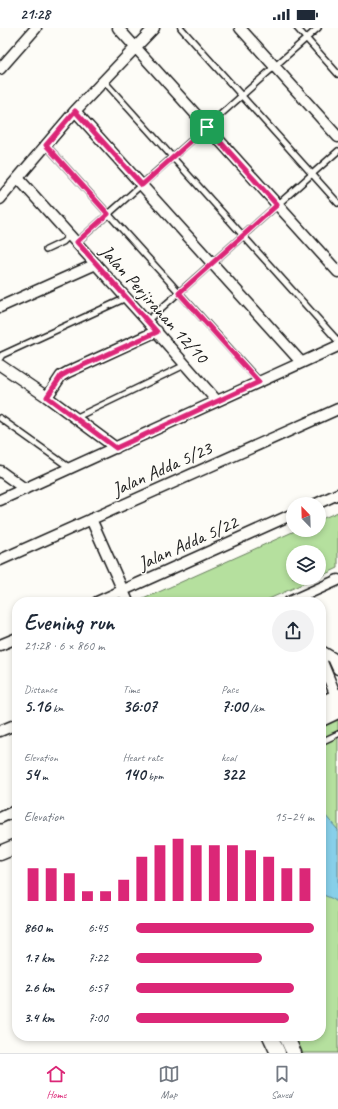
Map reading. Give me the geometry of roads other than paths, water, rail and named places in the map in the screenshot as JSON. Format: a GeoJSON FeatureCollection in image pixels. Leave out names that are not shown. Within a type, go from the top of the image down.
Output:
{"type":"FeatureCollection","features":[{"type":"Feature","properties":{"kind":"main road"},"geometry":{"type":"LineString","coordinates":[[326,703],[337,701]]}},
{"type":"Feature","properties":{"kind":"main road"},"geometry":{"type":"LineString","coordinates":[[326,713],[337,701]]}},
{"type":"Feature","properties":{"kind":"main road"},"geometry":{"type":"LineString","coordinates":[[0,853],[12,848]]}},
{"type":"Feature","properties":{"kind":"main road"},"geometry":{"type":"LineString","coordinates":[[272,1041],[278,1053]]}},
{"type":"Feature","properties":{"kind":"main road"},"geometry":{"type":"LineString","coordinates":[[288,1041],[294,1053]]}},
{"type":"Feature","properties":{"kind":"street"},"geometry":{"type":"LineString","coordinates":[[0,69],[36,28]]}},
{"type":"Feature","properties":{"kind":"street"},"geometry":{"type":"LineString","coordinates":[[118,28],[338,272]]}},
{"type":"Feature","properties":{"kind":"street"},"geometry":{"type":"LineString","coordinates":[[0,199],[75,111],[154,28]]}},
{"type":"Feature","properties":{"kind":"street"},"geometry":{"type":"LineString","coordinates":[[240,28],[338,137]]}},
{"type":"Feature","properties":{"kind":"street"},"geometry":{"type":"LineString","coordinates":[[75,111],[301,362]]}},
{"type":"Feature","properties":{"kind":"street","name":"Jalan Perjiranan 12/10"},"geometry":{"type":"LineString","coordinates":[[18,178],[217,401]]}},
{"type":"Feature","properties":{"kind":"street"},"geometry":{"type":"LineString","coordinates":[[0,307],[96,264]]}},
{"type":"Feature","properties":{"kind":"street"},"geometry":{"type":"LineString","coordinates":[[47,397],[61,376],[157,332]]}},
{"type":"Feature","properties":{"kind":"street"},"geometry":{"type":"LineString","coordinates":[[0,500],[338,346]]}},
{"type":"Feature","properties":{"kind":"street"},"geometry":{"type":"LineString","coordinates":[[0,365],[47,397],[116,448]]}},
{"type":"Feature","properties":{"kind":"street","name":"Jalan Adda 5/23"},"geometry":{"type":"LineString","coordinates":[[0,560],[338,409]]}},
{"type":"Feature","properties":{"kind":"street"},"geometry":{"type":"LineString","coordinates":[[0,471],[25,489]]}},
{"type":"Feature","properties":{"kind":"street"},"geometry":{"type":"LineString","coordinates":[[326,499],[338,494]]}},
{"type":"Feature","properties":{"kind":"street","name":"Jalan Adda 5/22"},"geometry":{"type":"LineString","coordinates":[[109,597],[286,517]]}},
{"type":"Feature","properties":{"kind":"street"},"geometry":{"type":"LineString","coordinates":[[91,519],[126,597]]}},
{"type":"Feature","properties":{"kind":"street"},"geometry":{"type":"LineString","coordinates":[[306,597],[338,580]]}},
{"type":"Feature","properties":{"kind":"street"},"geometry":{"type":"LineString","coordinates":[[0,645],[12,640]]}},
{"type":"Feature","properties":{"kind":"street"},"geometry":{"type":"LineString","coordinates":[[326,652],[333,658],[338,669]]}},
{"type":"Feature","properties":{"kind":"street"},"geometry":{"type":"LineString","coordinates":[[326,672],[337,701]]}},
{"type":"Feature","properties":{"kind":"street"},"geometry":{"type":"LineString","coordinates":[[0,731],[12,726]]}},
{"type":"Feature","properties":{"kind":"street"},"geometry":{"type":"LineString","coordinates":[[0,818],[12,812]]}},
{"type":"Feature","properties":{"kind":"lane"},"geometry":{"type":"LineString","coordinates":[[181,28],[338,203]]}},
{"type":"Feature","properties":{"kind":"lane"},"geometry":{"type":"LineString","coordinates":[[297,28],[338,74]]}},
{"type":"Feature","properties":{"kind":"lane"},"geometry":{"type":"LineString","coordinates":[[46,250],[63,242],[74,239],[108,214],[318,28]]}},
{"type":"Feature","properties":{"kind":"lane"},"geometry":{"type":"LineString","coordinates":[[103,80],[338,341]]}},
{"type":"Feature","properties":{"kind":"lane"},"geometry":{"type":"LineString","coordinates":[[46,145],[259,382]]}},
{"type":"Feature","properties":{"kind":"lane"},"geometry":{"type":"LineString","coordinates":[[147,321],[338,151]]}},
{"type":"Feature","properties":{"kind":"lane"},"geometry":{"type":"LineString","coordinates":[[0,358],[2,355],[126,298]]}},
{"type":"Feature","properties":{"kind":"lane"},"geometry":{"type":"LineString","coordinates":[[74,418],[186,365]]}},
{"type":"Feature","properties":{"kind":"lane"},"geometry":{"type":"LineString","coordinates":[[0,418],[71,468]]}},
{"type":"Feature","properties":{"kind":"lane"},"geometry":{"type":"LineString","coordinates":[[326,740],[338,734]]}},
{"type":"Feature","properties":{"kind":"water"},"geometry":{"type":"Polygon","coordinates":[[[326,816],[338,830],[338,903],[326,896],[326,816]]]}}]}
